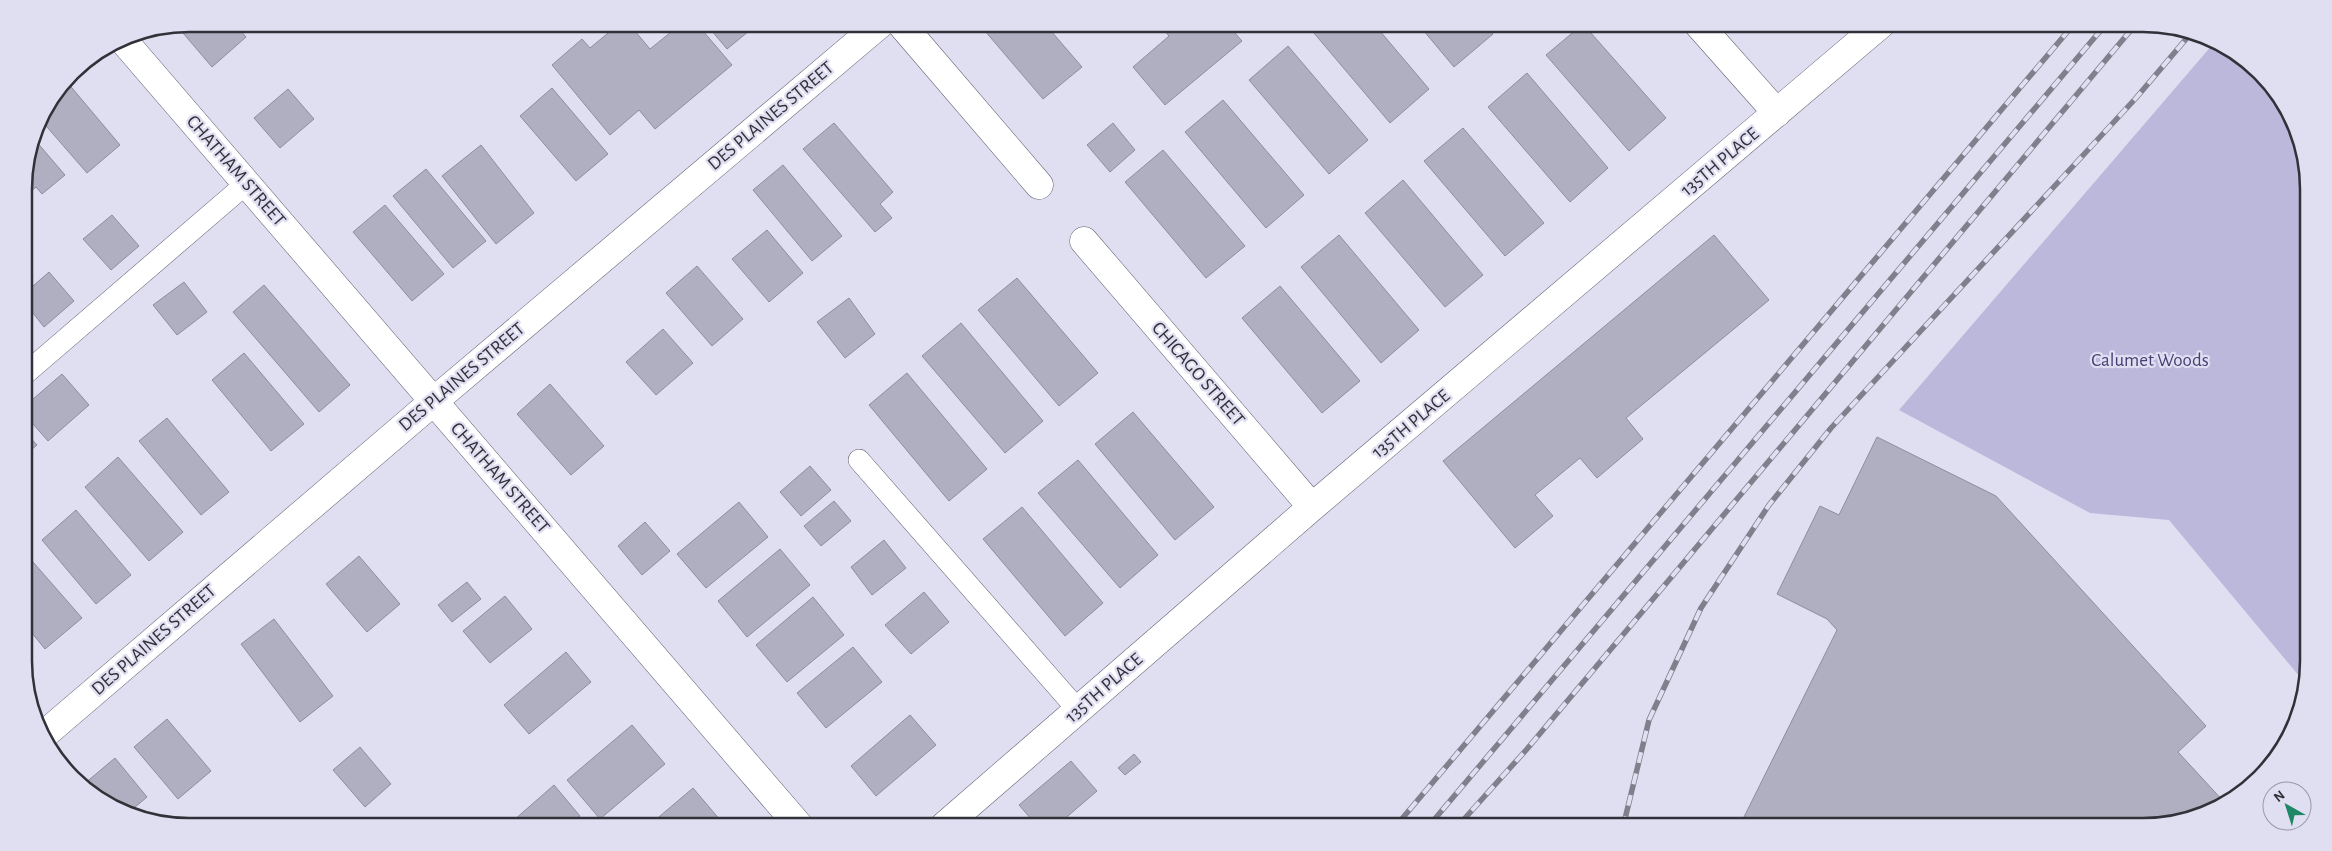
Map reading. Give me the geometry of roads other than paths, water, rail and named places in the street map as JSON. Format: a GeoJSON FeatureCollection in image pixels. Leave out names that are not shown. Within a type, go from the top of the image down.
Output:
{"type":"FeatureCollection","features":[{"type":"Feature","properties":{"kind":"street","name":"DES PLAINES STREET"},"geometry":{"type":"LineString","coordinates":[[49,731],[434,401],[871,32]]}},
{"type":"Feature","properties":{"kind":"street"},"geometry":{"type":"LineString","coordinates":[[908,32],[1039,185]]}},
{"type":"Feature","properties":{"kind":"street"},"geometry":{"type":"LineString","coordinates":[[1705,32],[1777,113]]}},
{"type":"Feature","properties":{"kind":"street","name":"135TH PLACE"},"geometry":{"type":"LineString","coordinates":[[953,818],[1312,507],[1872,32]]}},
{"type":"Feature","properties":{"kind":"street","name":"CHATHAM STREET"},"geometry":{"type":"LineString","coordinates":[[128,46],[792,818]]}},
{"type":"Feature","properties":{"kind":"street","name":"CHICAGO STREET"},"geometry":{"type":"LineString","coordinates":[[1084,240],[1312,507]]}},
{"type":"Feature","properties":{"kind":"lane"},"geometry":{"type":"LineString","coordinates":[[33,367],[247,183]]}},
{"type":"Feature","properties":{"kind":"lane"},"geometry":{"type":"LineString","coordinates":[[859,460],[1078,710]]}},
{"type":"Feature","properties":{"kind":"railway"},"geometry":{"type":"LineString","coordinates":[[1403,818],[2067,32]]}},
{"type":"Feature","properties":{"kind":"railway"},"geometry":{"type":"LineString","coordinates":[[1436,818],[2099,32]]}},
{"type":"Feature","properties":{"kind":"railway"},"geometry":{"type":"LineString","coordinates":[[1465,818],[1527,749],[2129,32]]}},
{"type":"Feature","properties":{"kind":"railway"},"geometry":{"type":"LineString","coordinates":[[1625,818],[1649,720],[1701,608],[1769,505],[1831,428],[2136,98],[2186,39]]}},
{"type":"Feature","properties":{"kind":"park label","name":"Calumet Woods"},"geometry":{"type":"Point","coordinates":[2150,360]}}]}
